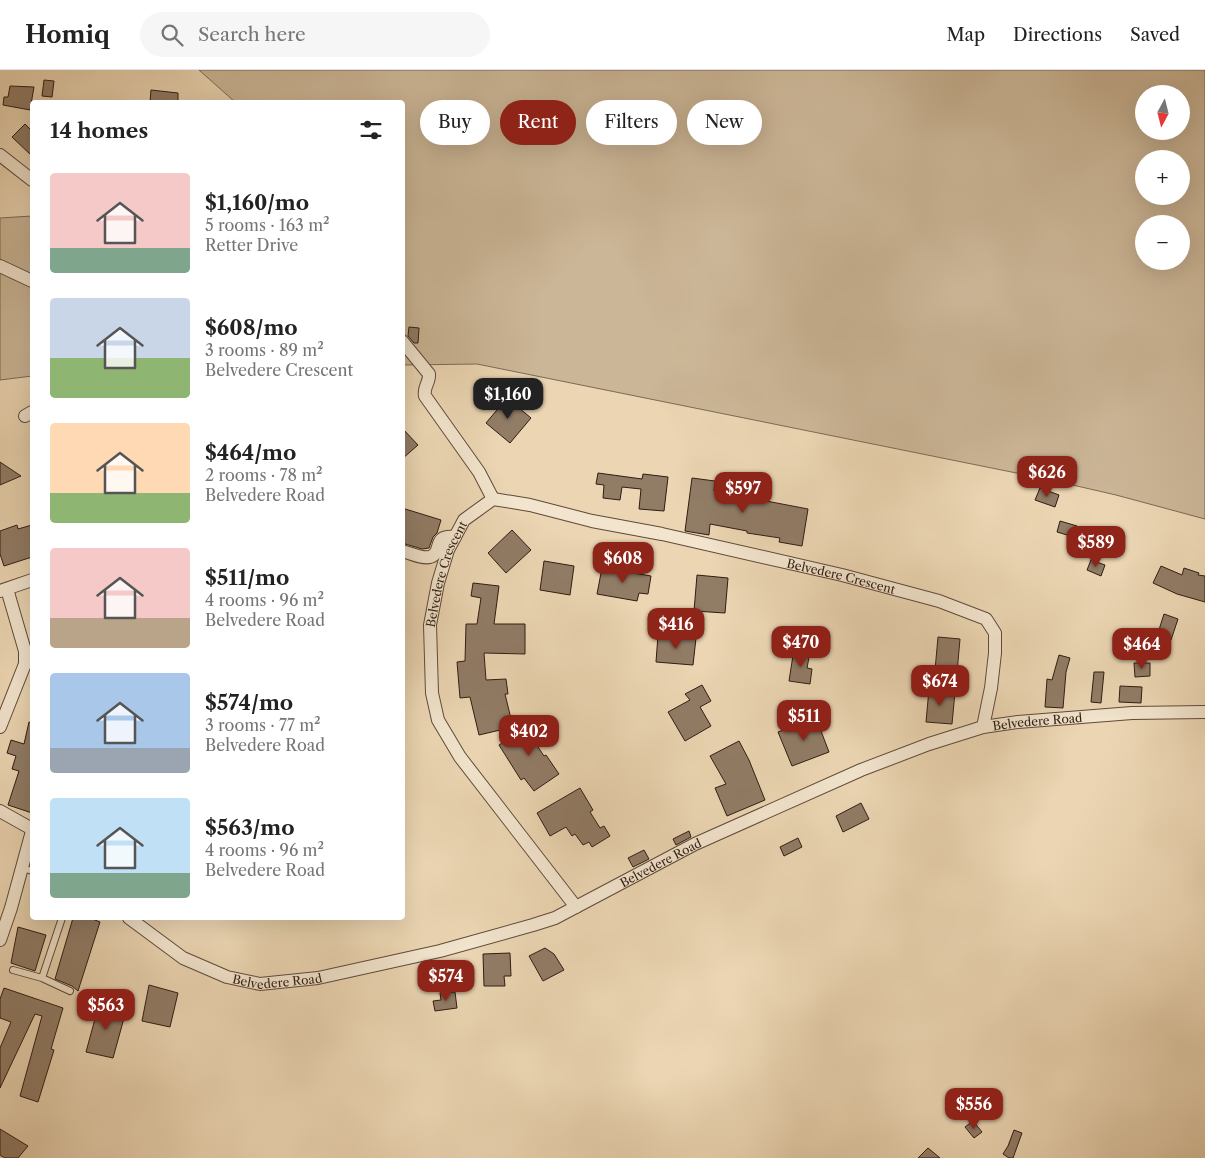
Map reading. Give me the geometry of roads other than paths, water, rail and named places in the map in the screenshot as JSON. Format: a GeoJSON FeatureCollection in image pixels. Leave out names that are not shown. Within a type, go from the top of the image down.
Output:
{"type":"FeatureCollection","features":[{"type":"Feature","properties":{"kind":"street"},"geometry":{"type":"LineString","coordinates":[[0,155],[30,178]]}},
{"type":"Feature","properties":{"kind":"street"},"geometry":{"type":"LineString","coordinates":[[0,266],[30,279]]}},
{"type":"Feature","properties":{"kind":"street"},"geometry":{"type":"LineString","coordinates":[[405,345],[430,374],[424,391],[425,396],[480,472],[493,499]]}},
{"type":"Feature","properties":{"kind":"street","name":"Belvedere Crescent"},"geometry":{"type":"LineString","coordinates":[[576,908],[460,757],[438,720],[432,693],[430,625],[438,583],[448,550],[464,520],[493,499],[842,575],[939,601],[986,619],[995,633],[995,653],[991,688],[983,727]]}},
{"type":"Feature","properties":{"kind":"street"},"geometry":{"type":"LineString","coordinates":[[405,551],[423,557],[430,557],[434,554],[441,538],[446,536],[455,537]]}},
{"type":"Feature","properties":{"kind":"street"},"geometry":{"type":"LineString","coordinates":[[0,727],[25,664],[25,651],[3,590],[30,581]]}},
{"type":"Feature","properties":{"kind":"street","name":"Belvedere Road"},"geometry":{"type":"LineString","coordinates":[[132,920],[182,958],[227,976],[260,984],[318,978],[440,951],[555,918],[695,844],[783,803],[928,744],[983,727],[1018,722],[1122,714],[1205,712]]}},
{"type":"Feature","properties":{"kind":"street"},"geometry":{"type":"LineString","coordinates":[[0,811],[30,829]]}},
{"type":"Feature","properties":{"kind":"street"},"geometry":{"type":"LineString","coordinates":[[0,940],[27,870],[30,846]]}},
{"type":"Feature","properties":{"kind":"lane"},"geometry":{"type":"LineString","coordinates":[[42,978],[61,920]]}},
{"type":"Feature","properties":{"kind":"lane"},"geometry":{"type":"LineString","coordinates":[[13,970],[42,978],[70,991]]}}]}
